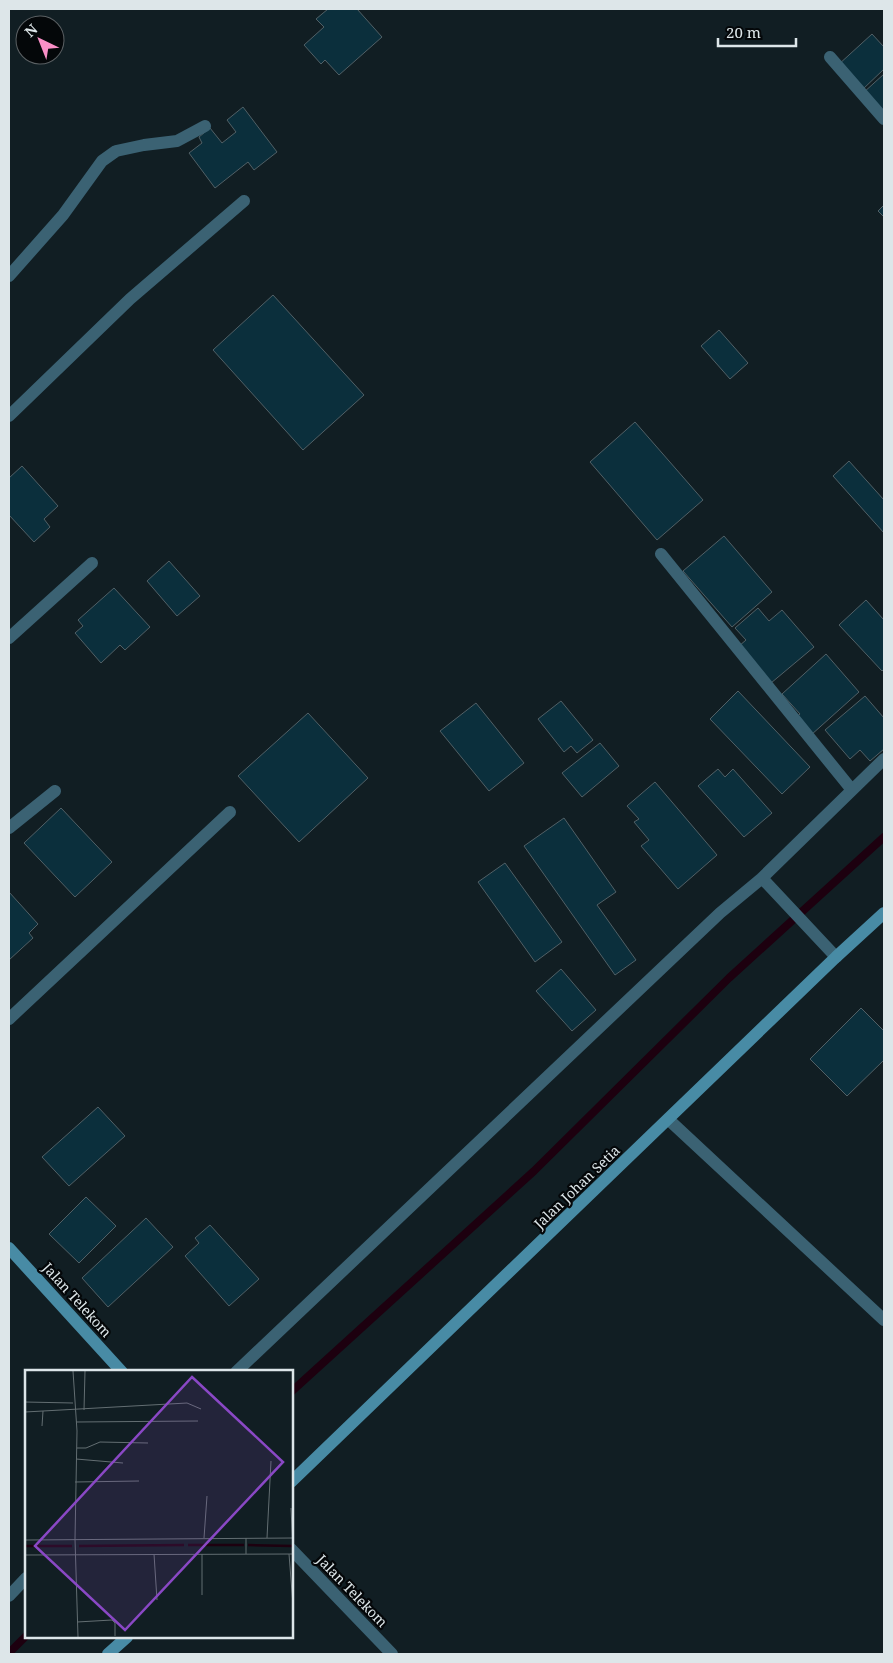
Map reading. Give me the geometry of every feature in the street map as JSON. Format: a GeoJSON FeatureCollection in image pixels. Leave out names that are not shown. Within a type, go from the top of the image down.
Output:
{"type":"FeatureCollection","features":[{"type":"Feature","properties":{"kind":"main road","name":"Jalan Johan Setia"},"geometry":{"type":"LineString","coordinates":[[292,1481],[836,957],[884,914]]}},
{"type":"Feature","properties":{"kind":"main road","name":"Jalan Telekom"},"geometry":{"type":"LineString","coordinates":[[9,1248],[120,1370]]}},
{"type":"Feature","properties":{"kind":"main road"},"geometry":{"type":"LineString","coordinates":[[108,1654],[126,1638]]}},
{"type":"Feature","properties":{"kind":"street"},"geometry":{"type":"LineString","coordinates":[[830,57],[884,119]]}},
{"type":"Feature","properties":{"kind":"street"},"geometry":{"type":"LineString","coordinates":[[9,276],[63,216],[102,161],[116,151],[144,145],[177,142],[205,126]]}},
{"type":"Feature","properties":{"kind":"street"},"geometry":{"type":"LineString","coordinates":[[9,416],[130,300],[244,201]]}},
{"type":"Feature","properties":{"kind":"street"},"geometry":{"type":"LineString","coordinates":[[661,554],[852,790]]}},
{"type":"Feature","properties":{"kind":"street"},"geometry":{"type":"LineString","coordinates":[[9,638],[92,563]]}},
{"type":"Feature","properties":{"kind":"street"},"geometry":{"type":"LineString","coordinates":[[238,1370],[720,913],[762,878],[884,759]]}},
{"type":"Feature","properties":{"kind":"street"},"geometry":{"type":"LineString","coordinates":[[9,828],[55,791]]}},
{"type":"Feature","properties":{"kind":"street"},"geometry":{"type":"LineString","coordinates":[[9,1019],[230,812]]}},
{"type":"Feature","properties":{"kind":"street"},"geometry":{"type":"LineString","coordinates":[[762,878],[836,957]]}},
{"type":"Feature","properties":{"kind":"street"},"geometry":{"type":"LineString","coordinates":[[668,1120],[884,1320]]}},
{"type":"Feature","properties":{"kind":"street","name":"Jalan Telekom"},"geometry":{"type":"LineString","coordinates":[[292,1550],[392,1654]]}},
{"type":"Feature","properties":{"kind":"street"},"geometry":{"type":"LineString","coordinates":[[9,1596],[25,1579]]}},
{"type":"Feature","properties":{"kind":"building"},"geometry":{"type":"Polygon","coordinates":[[[328,9],[357,9],[382,37],[339,75],[325,60],[321,64],[304,45],[324,27],[316,19],[328,9]]]}},
{"type":"Feature","properties":{"kind":"building"},"geometry":{"type":"Polygon","coordinates":[[[872,34],[884,47],[884,69],[862,90],[838,65],[872,34]]]}},
{"type":"Feature","properties":{"kind":"building"},"geometry":{"type":"Polygon","coordinates":[[[884,74],[884,116],[863,93],[884,74]]]}},
{"type":"Feature","properties":{"kind":"building"},"geometry":{"type":"Polygon","coordinates":[[[243,107],[277,152],[254,170],[248,162],[215,188],[189,153],[202,143],[199,137],[210,128],[222,143],[236,132],[227,120],[243,107]]]}},
{"type":"Feature","properties":{"kind":"building"},"geometry":{"type":"Polygon","coordinates":[[[884,205],[884,217],[878,211],[884,205]]]}},
{"type":"Feature","properties":{"kind":"building"},"geometry":{"type":"Polygon","coordinates":[[[273,295],[364,395],[303,450],[213,350],[273,295]]]}},
{"type":"Feature","properties":{"kind":"building"},"geometry":{"type":"Polygon","coordinates":[[[719,330],[748,363],[730,379],[701,346],[719,330]]]}},
{"type":"Feature","properties":{"kind":"building"},"geometry":{"type":"Polygon","coordinates":[[[635,422],[703,500],[657,540],[590,462],[635,422]]]}},
{"type":"Feature","properties":{"kind":"building"},"geometry":{"type":"Polygon","coordinates":[[[849,461],[884,500],[884,533],[833,476],[849,461]]]}},
{"type":"Feature","properties":{"kind":"building"},"geometry":{"type":"Polygon","coordinates":[[[22,466],[58,506],[44,519],[50,527],[34,542],[9,515],[9,478],[22,466]]]}},
{"type":"Feature","properties":{"kind":"building"},"geometry":{"type":"Polygon","coordinates":[[[724,536],[772,592],[732,627],[683,571],[724,536]]]}},
{"type":"Feature","properties":{"kind":"building"},"geometry":{"type":"Polygon","coordinates":[[[169,561],[200,596],[177,616],[147,581],[169,561]]]}},
{"type":"Feature","properties":{"kind":"building"},"geometry":{"type":"Polygon","coordinates":[[[114,588],[150,627],[125,650],[120,645],[101,663],[75,633],[83,626],[78,620],[114,588]]]}},
{"type":"Feature","properties":{"kind":"building"},"geometry":{"type":"Polygon","coordinates":[[[866,600],[884,620],[884,669],[882,671],[839,625],[866,600]]]}},
{"type":"Feature","properties":{"kind":"building"},"geometry":{"type":"Polygon","coordinates":[[[758,608],[769,621],[782,610],[814,647],[771,683],[739,646],[746,640],[735,628],[758,608]]]}},
{"type":"Feature","properties":{"kind":"building"},"geometry":{"type":"Polygon","coordinates":[[[826,654],[859,692],[811,735],[795,718],[800,714],[782,694],[826,654]]]}},
{"type":"Feature","properties":{"kind":"building"},"geometry":{"type":"Polygon","coordinates":[[[738,691],[810,767],[782,794],[710,719],[738,691]]]}},
{"type":"Feature","properties":{"kind":"building"},"geometry":{"type":"Polygon","coordinates":[[[865,696],[884,718],[884,749],[870,761],[860,750],[850,759],[825,730],[865,696]]]}},
{"type":"Feature","properties":{"kind":"building"},"geometry":{"type":"Polygon","coordinates":[[[561,701],[593,740],[577,753],[571,746],[564,752],[538,719],[561,701]]]}},
{"type":"Feature","properties":{"kind":"building"},"geometry":{"type":"Polygon","coordinates":[[[476,703],[524,763],[489,791],[440,731],[476,703]]]}},
{"type":"Feature","properties":{"kind":"building"},"geometry":{"type":"Polygon","coordinates":[[[308,713],[368,778],[299,842],[238,776],[308,713]]]}},
{"type":"Feature","properties":{"kind":"building"},"geometry":{"type":"Polygon","coordinates":[[[600,743],[619,766],[582,797],[562,773],[600,743]]]}},
{"type":"Feature","properties":{"kind":"building"},"geometry":{"type":"Polygon","coordinates":[[[718,769],[725,777],[733,769],[772,813],[744,837],[698,786],[718,769]]]}},
{"type":"Feature","properties":{"kind":"building"},"geometry":{"type":"Polygon","coordinates":[[[655,782],[717,855],[678,889],[641,846],[649,840],[634,822],[639,819],[627,806],[655,782]]]}},
{"type":"Feature","properties":{"kind":"building"},"geometry":{"type":"Polygon","coordinates":[[[61,808],[112,862],[75,897],[24,843],[61,808]]]}},
{"type":"Feature","properties":{"kind":"building"},"geometry":{"type":"Polygon","coordinates":[[[564,818],[616,892],[597,905],[636,960],[615,975],[524,846],[564,818]]]}},
{"type":"Feature","properties":{"kind":"building"},"geometry":{"type":"Polygon","coordinates":[[[505,863],[562,942],[535,962],[478,882],[505,863]]]}},
{"type":"Feature","properties":{"kind":"building"},"geometry":{"type":"Polygon","coordinates":[[[9,892],[38,924],[29,933],[33,938],[9,960],[9,892]]]}},
{"type":"Feature","properties":{"kind":"building"},"geometry":{"type":"Polygon","coordinates":[[[561,969],[596,1010],[572,1031],[536,991],[561,969]]]}},
{"type":"Feature","properties":{"kind":"building"},"geometry":{"type":"Polygon","coordinates":[[[861,1008],[884,1031],[884,1060],[847,1096],[810,1059],[861,1008]]]}},
{"type":"Feature","properties":{"kind":"building"},"geometry":{"type":"Polygon","coordinates":[[[98,1107],[125,1136],[69,1186],[42,1157],[98,1107]]]}},
{"type":"Feature","properties":{"kind":"building"},"geometry":{"type":"Polygon","coordinates":[[[86,1197],[116,1226],[79,1263],[49,1234],[86,1197]]]}},
{"type":"Feature","properties":{"kind":"building"},"geometry":{"type":"Polygon","coordinates":[[[146,1218],[173,1247],[108,1307],[82,1278],[146,1218]]]}},
{"type":"Feature","properties":{"kind":"building"},"geometry":{"type":"Polygon","coordinates":[[[210,1225],[259,1279],[229,1306],[185,1256],[199,1243],[195,1238],[210,1225]]]}},
{"type":"Feature","properties":{"kind":"waterway"},"geometry":{"type":"LineString","coordinates":[[292,1391],[534,1171],[729,978],[884,837]]}},
{"type":"Feature","properties":{"kind":"waterway"},"geometry":{"type":"LineString","coordinates":[[9,1653],[25,1637]]}}]}
